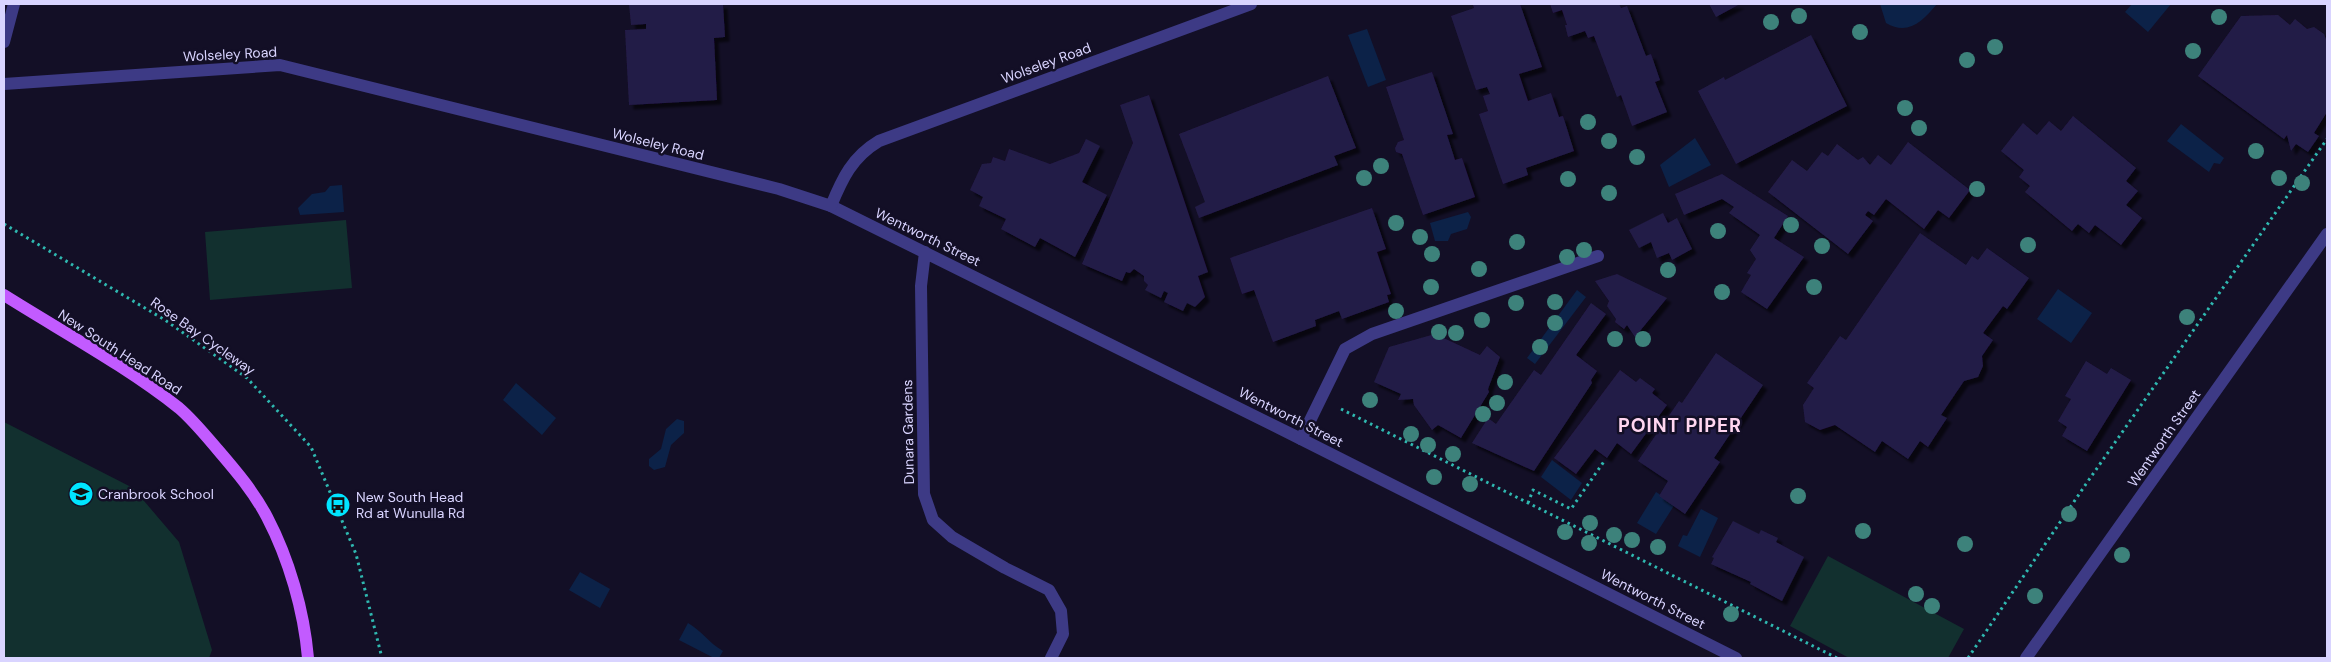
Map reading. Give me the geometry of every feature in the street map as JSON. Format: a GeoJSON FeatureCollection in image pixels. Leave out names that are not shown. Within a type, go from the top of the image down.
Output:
{"type":"FeatureCollection","features":[{"type":"Feature","properties":{"kind":"main road","name":"New South Head Road"},"geometry":{"type":"LineString","coordinates":[[4,295],[156,391],[201,430],[245,483],[267,517],[284,558],[298,600],[308,658]]}},
{"type":"Feature","properties":{"kind":"street"},"geometry":{"type":"LineString","coordinates":[[4,42],[14,4]]}},
{"type":"Feature","properties":{"kind":"street","name":"Wolseley Road"},"geometry":{"type":"LineString","coordinates":[[4,84],[280,65],[779,189],[831,206],[847,170],[854,160],[879,141],[1250,4]]}},
{"type":"Feature","properties":{"kind":"street","name":"Wentworth Street"},"geometry":{"type":"LineString","coordinates":[[831,206],[1301,439],[1736,658]]}},
{"type":"Feature","properties":{"kind":"street","name":"Wentworth Street"},"geometry":{"type":"LineString","coordinates":[[2026,658],[2327,234]]}},
{"type":"Feature","properties":{"kind":"street","name":"Dunara Gardens"},"geometry":{"type":"LineString","coordinates":[[925,252],[921,286],[924,494],[933,520],[952,537],[1049,590],[1061,611],[1063,634],[1052,658]]}},
{"type":"Feature","properties":{"kind":"street"},"geometry":{"type":"LineString","coordinates":[[1301,439],[1344,349],[1372,334],[1598,256]]}},
{"type":"Feature","properties":{"kind":"path"},"geometry":{"type":"LineString","coordinates":[[1968,658],[2086,484],[2327,139]]}},
{"type":"Feature","properties":{"kind":"path","name":"Rose Bay Cycleway"},"geometry":{"type":"LineString","coordinates":[[4,224],[165,320],[247,378],[311,447],[356,554],[382,658]]}},
{"type":"Feature","properties":{"kind":"path"},"geometry":{"type":"LineString","coordinates":[[1320,398],[1837,658]]}},
{"type":"Feature","properties":{"kind":"path"},"geometry":{"type":"LineString","coordinates":[[1528,502],[1533,490],[1571,509],[1605,460]]}},
{"type":"Feature","properties":{"kind":"green space"},"geometry":{"type":"Polygon","coordinates":[[[346,220],[352,288],[210,300],[205,232],[346,220]]]}},
{"type":"Feature","properties":{"kind":"green space","name":"Cranbrook School"},"geometry":{"type":"Polygon","coordinates":[[[4,422],[133,488],[179,542],[212,650],[209,658],[4,658],[4,422]]]}},
{"type":"Feature","properties":{"kind":"green space"},"geometry":{"type":"Polygon","coordinates":[[[1828,556],[1964,629],[1948,658],[1849,658],[1790,626],[1828,556]]]}},
{"type":"Feature","properties":{"kind":"water"},"geometry":{"type":"Polygon","coordinates":[[[1880,4],[1937,4],[1915,25],[1901,28],[1886,23],[1880,4]]]}},
{"type":"Feature","properties":{"kind":"water"},"geometry":{"type":"Polygon","coordinates":[[[2132,4],[2171,4],[2148,32],[2125,12],[2132,4]]]}},
{"type":"Feature","properties":{"kind":"water"},"geometry":{"type":"Polygon","coordinates":[[[1367,29],[1386,80],[1368,87],[1348,35],[1367,29]]]}},
{"type":"Feature","properties":{"kind":"water"},"geometry":{"type":"Polygon","coordinates":[[[2181,124],[2224,158],[2220,164],[2214,163],[2209,172],[2167,141],[2181,124]]]}},
{"type":"Feature","properties":{"kind":"water"},"geometry":{"type":"Polygon","coordinates":[[[1695,138],[1711,165],[1669,187],[1660,165],[1695,138]]]}},
{"type":"Feature","properties":{"kind":"water"},"geometry":{"type":"Polygon","coordinates":[[[342,185],[344,212],[300,215],[298,208],[312,194],[325,192],[330,186],[342,185]]]}},
{"type":"Feature","properties":{"kind":"water"},"geometry":{"type":"Polygon","coordinates":[[[1468,212],[1471,217],[1467,229],[1451,234],[1448,241],[1435,241],[1430,223],[1468,212]]]}},
{"type":"Feature","properties":{"kind":"water"},"geometry":{"type":"Polygon","coordinates":[[[2058,289],[2092,313],[2071,343],[2037,319],[2058,289]]]}},
{"type":"Feature","properties":{"kind":"water"},"geometry":{"type":"Polygon","coordinates":[[[1577,290],[1586,297],[1535,364],[1527,358],[1577,290]]]}},
{"type":"Feature","properties":{"kind":"water"},"geometry":{"type":"Polygon","coordinates":[[[516,383],[556,418],[542,435],[503,400],[516,383]]]}},
{"type":"Feature","properties":{"kind":"water"},"geometry":{"type":"Polygon","coordinates":[[[677,419],[684,421],[684,433],[671,445],[665,467],[654,470],[649,466],[649,459],[661,449],[666,429],[677,419]]]}},
{"type":"Feature","properties":{"kind":"water"},"geometry":{"type":"Polygon","coordinates":[[[1552,460],[1582,483],[1571,500],[1541,477],[1552,460]]]}},
{"type":"Feature","properties":{"kind":"water"},"geometry":{"type":"Polygon","coordinates":[[[1656,492],[1675,504],[1656,534],[1637,523],[1656,492]]]}},
{"type":"Feature","properties":{"kind":"water"},"geometry":{"type":"Polygon","coordinates":[[[1701,509],[1718,518],[1700,557],[1678,546],[1683,535],[1687,536],[1701,509]]]}},
{"type":"Feature","properties":{"kind":"water"},"geometry":{"type":"Polygon","coordinates":[[[580,572],[610,589],[600,608],[569,590],[580,572]]]}},
{"type":"Feature","properties":{"kind":"water"},"geometry":{"type":"Polygon","coordinates":[[[688,623],[723,651],[719,658],[714,658],[679,640],[688,623]]]}},
{"type":"Feature","properties":{"kind":"building"},"geometry":{"type":"Polygon","coordinates":[[[629,4],[723,4],[725,37],[714,38],[717,100],[629,105],[625,30],[646,29],[646,24],[631,25],[629,4]]]}},
{"type":"Feature","properties":{"kind":"building"},"geometry":{"type":"Polygon","coordinates":[[[1520,4],[1542,67],[1519,74],[1528,101],[1551,93],[1559,117],[1563,116],[1574,151],[1526,168],[1528,175],[1503,184],[1479,114],[1488,111],[1483,96],[1490,94],[1487,87],[1476,90],[1451,16],[1474,8],[1473,5],[1520,4]]]}},
{"type":"Feature","properties":{"kind":"building"},"geometry":{"type":"Polygon","coordinates":[[[1550,4],[1619,4],[1621,8],[1627,6],[1646,56],[1651,54],[1660,80],[1655,82],[1667,112],[1632,126],[1621,95],[1617,97],[1594,36],[1588,38],[1585,31],[1568,37],[1565,25],[1567,25],[1562,10],[1553,13],[1550,4]]]}},
{"type":"Feature","properties":{"kind":"building"},"geometry":{"type":"Polygon","coordinates":[[[1709,4],[1740,4],[1716,17],[1709,4]]]}},
{"type":"Feature","properties":{"kind":"building"},"geometry":{"type":"Polygon","coordinates":[[[2278,15],[2290,25],[2295,19],[2307,29],[2314,27],[2324,34],[2327,42],[2327,112],[2314,133],[2319,136],[2308,152],[2296,144],[2291,151],[2287,135],[2284,139],[2198,76],[2241,16],[2278,15]]]}},
{"type":"Feature","properties":{"kind":"building"},"geometry":{"type":"Polygon","coordinates":[[[1811,35],[1847,106],[1736,164],[1698,91],[1724,77],[1725,80],[1811,35]]]}},
{"type":"Feature","properties":{"kind":"building"},"geometry":{"type":"Polygon","coordinates":[[[1432,72],[1453,134],[1447,135],[1455,160],[1462,158],[1475,197],[1423,215],[1402,154],[1396,152],[1395,148],[1398,142],[1404,140],[1386,87],[1432,72]]]}},
{"type":"Feature","properties":{"kind":"building"},"geometry":{"type":"Polygon","coordinates":[[[1328,76],[1356,148],[1334,156],[1338,165],[1199,218],[1195,207],[1205,202],[1179,134],[1328,76]]]}},
{"type":"Feature","properties":{"kind":"building"},"geometry":{"type":"Polygon","coordinates":[[[1149,95],[1208,272],[1198,276],[1205,297],[1195,307],[1187,303],[1183,311],[1164,302],[1168,293],[1164,291],[1161,298],[1145,290],[1148,285],[1144,281],[1144,276],[1134,269],[1130,273],[1126,272],[1122,281],[1082,264],[1133,143],[1120,105],[1149,95]]]}},
{"type":"Feature","properties":{"kind":"building"},"geometry":{"type":"Polygon","coordinates":[[[2073,116],[2136,168],[2126,181],[2138,191],[2126,205],[2142,218],[2121,245],[2095,225],[2089,233],[2078,224],[2072,231],[2025,192],[2030,186],[2019,177],[2024,170],[2001,151],[2023,123],[2037,135],[2049,121],[2061,131],[2073,116]]]}},
{"type":"Feature","properties":{"kind":"building"},"geometry":{"type":"Polygon","coordinates":[[[1086,139],[1100,146],[1082,182],[1107,195],[1075,257],[1040,238],[1035,247],[1001,229],[1006,219],[979,206],[983,197],[970,190],[982,164],[991,163],[993,157],[1005,161],[1009,149],[1050,164],[1079,153],[1086,139]]]}},
{"type":"Feature","properties":{"kind":"building"},"geometry":{"type":"Polygon","coordinates":[[[1908,142],[1970,190],[1949,218],[1938,210],[1924,229],[1886,199],[1874,215],[1868,211],[1865,215],[1873,221],[1848,254],[1768,192],[1792,160],[1807,171],[1822,152],[1828,156],[1837,144],[1858,160],[1863,157],[1870,165],[1878,155],[1891,165],[1908,142]]]}},
{"type":"Feature","properties":{"kind":"building"},"geometry":{"type":"Polygon","coordinates":[[[1722,174],[1788,216],[1774,238],[1804,257],[1767,309],[1741,292],[1751,275],[1747,273],[1756,259],[1750,250],[1760,235],[1729,213],[1734,207],[1722,199],[1684,215],[1675,194],[1722,174]]]}},
{"type":"Feature","properties":{"kind":"building"},"geometry":{"type":"Polygon","coordinates":[[[1372,208],[1386,249],[1377,252],[1391,294],[1387,295],[1389,302],[1342,319],[1339,311],[1315,320],[1316,326],[1273,342],[1254,290],[1242,294],[1230,258],[1372,208]]]}},
{"type":"Feature","properties":{"kind":"building"},"geometry":{"type":"Polygon","coordinates":[[[1663,213],[1668,223],[1677,218],[1692,249],[1672,260],[1669,253],[1657,258],[1651,242],[1639,248],[1629,230],[1663,213]]]}},
{"type":"Feature","properties":{"kind":"building"},"geometry":{"type":"Polygon","coordinates":[[[1920,233],[1966,265],[1972,256],[1978,260],[1987,248],[2029,278],[2007,309],[2003,306],[1983,333],[1993,340],[1982,356],[1983,366],[1978,377],[1964,381],[1941,415],[1947,418],[1928,447],[1920,441],[1908,459],[1882,441],[1875,452],[1835,425],[1820,430],[1805,422],[1803,405],[1814,388],[1807,383],[1840,336],[1846,340],[1920,233]]]}},
{"type":"Feature","properties":{"kind":"building"},"geometry":{"type":"Polygon","coordinates":[[[1617,274],[1667,298],[1635,337],[1627,325],[1624,329],[1615,322],[1616,319],[1607,306],[1609,301],[1595,281],[1617,274]]]}},
{"type":"Feature","properties":{"kind":"building"},"geometry":{"type":"Polygon","coordinates":[[[1591,303],[1606,314],[1576,355],[1597,371],[1591,380],[1592,383],[1534,471],[1472,443],[1488,418],[1496,424],[1534,370],[1541,375],[1591,303]]]}},
{"type":"Feature","properties":{"kind":"building"},"geometry":{"type":"Polygon","coordinates":[[[1435,334],[1480,355],[1487,346],[1500,357],[1488,389],[1489,392],[1461,438],[1438,425],[1432,430],[1414,405],[1413,399],[1398,400],[1401,394],[1374,382],[1389,347],[1435,334]]]}},
{"type":"Feature","properties":{"kind":"building"},"geometry":{"type":"Polygon","coordinates":[[[1716,353],[1763,385],[1714,458],[1720,462],[1685,514],[1659,496],[1668,481],[1638,461],[1679,401],[1682,403],[1716,353]]]}},
{"type":"Feature","properties":{"kind":"building"},"geometry":{"type":"Polygon","coordinates":[[[2086,361],[2107,374],[2111,368],[2131,380],[2087,451],[2062,436],[2067,427],[2058,421],[2071,399],[2065,396],[2086,361]]]}},
{"type":"Feature","properties":{"kind":"building"},"geometry":{"type":"Polygon","coordinates":[[[1620,370],[1636,382],[1640,378],[1655,389],[1652,393],[1667,405],[1631,454],[1617,443],[1607,458],[1595,449],[1576,474],[1554,458],[1620,370]]]}},
{"type":"Feature","properties":{"kind":"building"},"geometry":{"type":"Polygon","coordinates":[[[1733,521],[1759,534],[1761,530],[1778,538],[1776,542],[1804,557],[1782,601],[1750,584],[1751,582],[1711,564],[1714,558],[1712,557],[1733,521]]]}},
{"type":"Feature","properties":{"kind":"place","name":"Cranbrook School"},"geometry":{"type":"Point","coordinates":[81,494]}},
{"type":"Feature","properties":{"kind":"place","name":"New South Head Rd at Wunulla Rd"},"geometry":{"type":"Point","coordinates":[338,505]}},
{"type":"Feature","properties":{"kind":"district","name":"POINT PIPER"},"geometry":{"type":"Point","coordinates":[1680,425]}}]}
